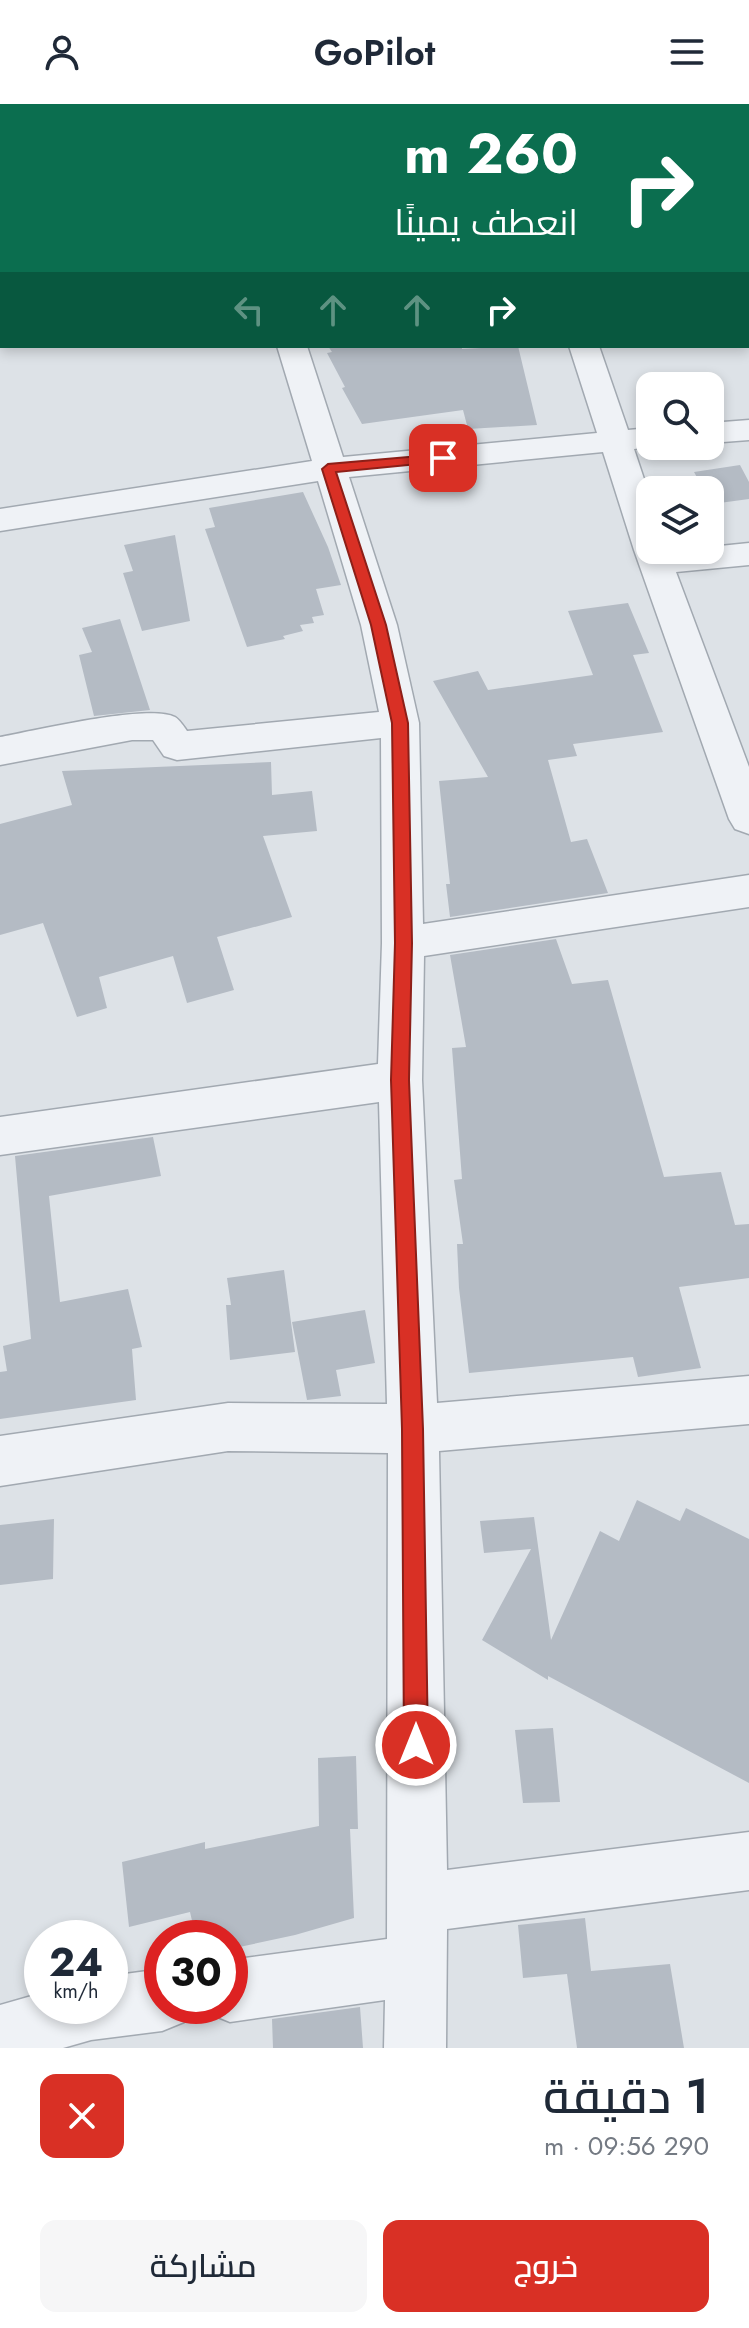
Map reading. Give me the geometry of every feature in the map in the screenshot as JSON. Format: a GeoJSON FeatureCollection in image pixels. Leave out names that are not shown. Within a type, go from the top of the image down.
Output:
{"type":"FeatureCollection","features":[{"type":"Feature","properties":{"kind":"street"},"geometry":{"type":"LineString","coordinates":[[293,348],[379,625],[400,723],[403,943],[400,1080],[413,1429],[418,1903],[415,2048]]}},
{"type":"Feature","properties":{"kind":"street"},"geometry":{"type":"LineString","coordinates":[[585,348],[636,503]]}},
{"type":"Feature","properties":{"kind":"street"},"geometry":{"type":"LineString","coordinates":[[724,432],[749,430]]}},
{"type":"Feature","properties":{"kind":"street"},"geometry":{"type":"LineString","coordinates":[[0,520],[328,469],[636,439]]}},
{"type":"Feature","properties":{"kind":"street"},"geometry":{"type":"LineString","coordinates":[[724,554],[749,554]]}},
{"type":"Feature","properties":{"kind":"street"},"geometry":{"type":"LineString","coordinates":[[656,564],[749,819]]}},
{"type":"Feature","properties":{"kind":"street"},"geometry":{"type":"LineString","coordinates":[[0,751],[132,727],[164,727],[177,746],[400,723]]}},
{"type":"Feature","properties":{"kind":"street"},"geometry":{"type":"LineString","coordinates":[[403,943],[749,891]]}},
{"type":"Feature","properties":{"kind":"street"},"geometry":{"type":"LineString","coordinates":[[0,1136],[400,1080]]}},
{"type":"Feature","properties":{"kind":"street"},"geometry":{"type":"LineString","coordinates":[[0,1461],[228,1427],[413,1429],[749,1400]]}},
{"type":"Feature","properties":{"kind":"street"},"geometry":{"type":"LineString","coordinates":[[418,1903],[749,1861]]}},
{"type":"Feature","properties":{"kind":"street"},"geometry":{"type":"LineString","coordinates":[[248,1989],[415,1966]]}},
{"type":"Feature","properties":{"kind":"street"},"geometry":{"type":"LineString","coordinates":[[0,2036],[91,2009],[144,2002]]}},
{"type":"Feature","properties":{"kind":"building"},"geometry":{"type":"Polygon","coordinates":[[[329,348],[518,348],[537,425],[468,429],[463,410],[362,424],[327,353],[332,352],[329,348]]]}},
{"type":"Feature","properties":{"kind":"building"},"geometry":{"type":"Polygon","coordinates":[[[740,465],[749,482],[749,499],[724,502],[724,476],[696,476],[694,472],[740,465]]]}},
{"type":"Feature","properties":{"kind":"building"},"geometry":{"type":"Polygon","coordinates":[[[303,492],[341,585],[316,589],[324,615],[312,617],[314,623],[300,625],[303,631],[283,636],[285,639],[247,647],[205,529],[215,527],[209,508],[303,492]]]}},
{"type":"Feature","properties":{"kind":"building"},"geometry":{"type":"Polygon","coordinates":[[[175,535],[190,621],[142,631],[123,573],[133,571],[124,545],[175,535]]]}},
{"type":"Feature","properties":{"kind":"building"},"geometry":{"type":"Polygon","coordinates":[[[628,603],[649,653],[633,655],[663,732],[573,744],[577,756],[548,760],[571,842],[587,839],[608,893],[450,917],[446,884],[450,884],[439,781],[488,777],[433,681],[478,671],[488,690],[593,675],[568,611],[628,603]]]}},
{"type":"Feature","properties":{"kind":"building"},"geometry":{"type":"Polygon","coordinates":[[[120,619],[150,710],[94,716],[79,655],[92,652],[82,628],[120,619]]]}},
{"type":"Feature","properties":{"kind":"building"},"geometry":{"type":"Polygon","coordinates":[[[271,762],[272,795],[312,791],[317,831],[263,836],[292,917],[217,937],[234,990],[187,1003],[173,956],[99,977],[107,1008],[77,1017],[43,923],[0,935],[0,824],[72,805],[62,771],[271,762]]]}},
{"type":"Feature","properties":{"kind":"building"},"geometry":{"type":"Polygon","coordinates":[[[556,939],[572,984],[608,980],[664,1177],[721,1172],[735,1225],[749,1224],[749,1278],[679,1287],[701,1368],[638,1377],[633,1357],[469,1373],[459,1288],[457,1244],[463,1244],[454,1180],[462,1179],[452,1048],[466,1047],[450,955],[556,939]]]}},
{"type":"Feature","properties":{"kind":"building"},"geometry":{"type":"Polygon","coordinates":[[[153,1137],[161,1176],[49,1196],[60,1302],[128,1289],[142,1347],[132,1349],[136,1400],[0,1419],[0,1372],[7,1371],[3,1346],[31,1339],[15,1156],[153,1137]]]}},
{"type":"Feature","properties":{"kind":"building"},"geometry":{"type":"Polygon","coordinates":[[[284,1270],[295,1352],[230,1360],[226,1305],[231,1305],[227,1278],[284,1270]]]}},
{"type":"Feature","properties":{"kind":"building"},"geometry":{"type":"Polygon","coordinates":[[[365,1310],[375,1363],[336,1370],[341,1396],[307,1400],[292,1322],[365,1310]]]}},
{"type":"Feature","properties":{"kind":"building"},"geometry":{"type":"Polygon","coordinates":[[[637,1500],[680,1521],[686,1508],[749,1539],[749,1783],[548,1676],[548,1680],[482,1640],[531,1549],[484,1553],[480,1521],[534,1517],[551,1640],[600,1531],[619,1541],[637,1500]]]}},
{"type":"Feature","properties":{"kind":"building"},"geometry":{"type":"Polygon","coordinates":[[[54,1519],[53,1579],[0,1585],[0,1525],[54,1519]]]}},
{"type":"Feature","properties":{"kind":"building"},"geometry":{"type":"Polygon","coordinates":[[[553,1728],[560,1802],[523,1803],[515,1730],[553,1728]]]}},
{"type":"Feature","properties":{"kind":"building"},"geometry":{"type":"Polygon","coordinates":[[[356,1756],[358,1829],[350,1829],[354,1918],[248,1945],[248,1920],[192,1920],[190,1912],[144,1920],[144,1923],[129,1927],[122,1862],[205,1842],[205,1849],[319,1826],[318,1758],[356,1756]]]}},
{"type":"Feature","properties":{"kind":"building"},"geometry":{"type":"Polygon","coordinates":[[[585,1918],[591,1971],[670,1964],[684,2048],[577,2048],[567,1974],[523,1978],[518,1925],[585,1918]]]}},
{"type":"Feature","properties":{"kind":"building"},"geometry":{"type":"Polygon","coordinates":[[[360,2007],[363,2048],[273,2048],[272,2019],[360,2007]]]}},
{"type":"Feature","properties":{"kind":"route"},"geometry":{"type":"LineString","coordinates":[[416,1745],[413,1429],[400,1080],[403,943],[400,723],[379,625],[328,469],[443,458]]}}]}
